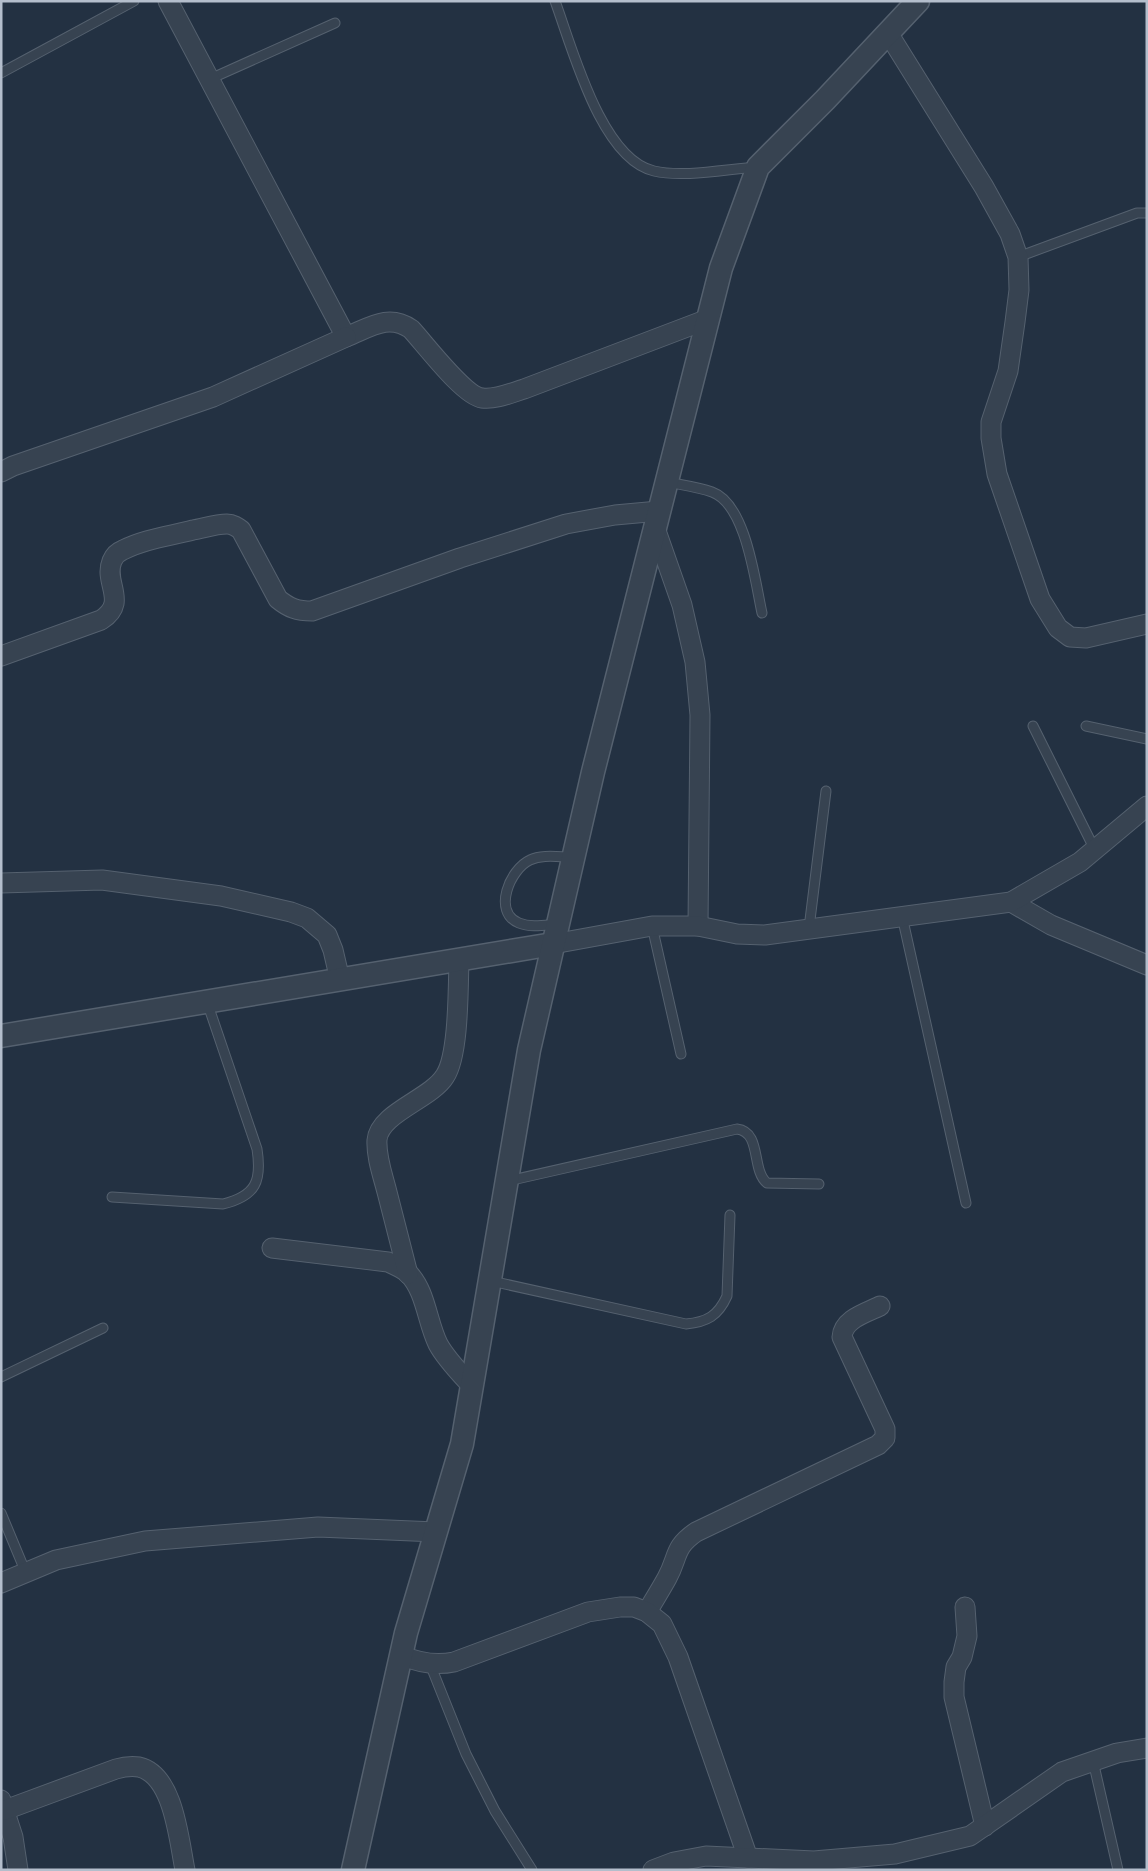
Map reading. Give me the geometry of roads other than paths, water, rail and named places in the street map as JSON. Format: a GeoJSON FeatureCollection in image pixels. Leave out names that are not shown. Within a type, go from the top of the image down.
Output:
{"type":"FeatureCollection","features":[{"type":"Feature","properties":{"kind":"street"},"geometry":{"type":"LineString","coordinates":[[168,1],[346,337]]}},
{"type":"Feature","properties":{"kind":"street"},"geometry":{"type":"LineString","coordinates":[[353,1870],[401,1655],[462,1444],[529,1050],[573,857],[721,268],[758,167],[825,100],[918,1]]}},
{"type":"Feature","properties":{"kind":"street"},"geometry":{"type":"LineString","coordinates":[[888,33],[984,187],[1010,234],[1018,257],[1019,290],[1008,371],[991,422],[992,438],[997,474],[1040,599],[1058,628],[1070,637],[1086,638],[1147,624]]}},
{"type":"Feature","properties":{"kind":"street"},"geometry":{"type":"LineString","coordinates":[[1,472],[13,466],[213,397],[346,337],[384,322],[403,323],[411,329],[463,387],[473,395],[482,398],[524,389],[708,319]]}},
{"type":"Feature","properties":{"kind":"street"},"geometry":{"type":"LineString","coordinates":[[1,656],[101,620],[109,615],[113,610],[114,601],[110,570],[112,561],[122,550],[150,541],[206,528],[228,524],[241,530],[278,598],[287,607],[299,611],[312,611],[460,558],[566,524],[615,515],[657,519]]}},
{"type":"Feature","properties":{"kind":"street"},"geometry":{"type":"LineString","coordinates":[[657,519],[682,605],[695,662],[700,715],[698,926]]}},
{"type":"Feature","properties":{"kind":"street"},"geometry":{"type":"LineString","coordinates":[[1,1036],[459,960],[556,934],[652,926],[698,926],[737,934],[765,934],[1011,902],[1080,862],[1147,806]]}},
{"type":"Feature","properties":{"kind":"street"},"geometry":{"type":"LineString","coordinates":[[1,884],[102,880],[221,896],[291,912],[307,918],[326,935],[333,950],[340,980]]}},
{"type":"Feature","properties":{"kind":"street"},"geometry":{"type":"LineString","coordinates":[[1011,902],[1051,925],[1147,965]]}},
{"type":"Feature","properties":{"kind":"street"},"geometry":{"type":"LineString","coordinates":[[459,960],[454,1042],[451,1062],[445,1077],[430,1093],[384,1124],[377,1139],[382,1172],[408,1274],[421,1294],[439,1346],[472,1386]]}},
{"type":"Feature","properties":{"kind":"street"},"geometry":{"type":"LineString","coordinates":[[272,1248],[388,1262],[408,1274]]}},
{"type":"Feature","properties":{"kind":"street"},"geometry":{"type":"LineString","coordinates":[[647,1612],[668,1576],[680,1546],[687,1538],[878,1445],[885,1438],[885,1429],[842,1337],[844,1327],[848,1322],[880,1306]]}},
{"type":"Feature","properties":{"kind":"street"},"geometry":{"type":"LineString","coordinates":[[1,1583],[56,1560],[145,1541],[318,1527],[436,1532]]}},
{"type":"Feature","properties":{"kind":"street"},"geometry":{"type":"LineString","coordinates":[[401,1655],[416,1661],[443,1665],[588,1612],[620,1606],[634,1607],[647,1612],[662,1624],[678,1657],[748,1858]]}},
{"type":"Feature","properties":{"kind":"street"},"geometry":{"type":"LineString","coordinates":[[965,1607],[967,1636],[962,1657],[956,1667],[954,1697],[985,1826]]}},
{"type":"Feature","properties":{"kind":"street"},"geometry":{"type":"LineString","coordinates":[[653,1870],[674,1862],[706,1856],[814,1861],[897,1862],[970,1836],[1062,1772],[1092,1761],[1147,1748]]}},
{"type":"Feature","properties":{"kind":"street"},"geometry":{"type":"LineString","coordinates":[[18,1870],[13,1837],[3,1805],[116,1769],[128,1767],[140,1767],[152,1773],[162,1785],[170,1800],[185,1870]]}},
{"type":"Feature","properties":{"kind":"lane"},"geometry":{"type":"LineString","coordinates":[[1,73],[134,1]]}},
{"type":"Feature","properties":{"kind":"lane"},"geometry":{"type":"LineString","coordinates":[[555,1],[595,109],[610,136],[636,164],[653,171],[674,174],[758,167]]}},
{"type":"Feature","properties":{"kind":"lane"},"geometry":{"type":"LineString","coordinates":[[210,79],[335,22]]}},
{"type":"Feature","properties":{"kind":"lane"},"geometry":{"type":"LineString","coordinates":[[1018,257],[1137,213],[1147,213]]}},
{"type":"Feature","properties":{"kind":"lane"},"geometry":{"type":"LineString","coordinates":[[667,482],[713,492],[724,499],[731,507],[744,534],[762,613]]}},
{"type":"Feature","properties":{"kind":"lane"},"geometry":{"type":"LineString","coordinates":[[1033,726],[1095,850]]}},
{"type":"Feature","properties":{"kind":"lane"},"geometry":{"type":"LineString","coordinates":[[1086,726],[1147,739]]}},
{"type":"Feature","properties":{"kind":"lane"},"geometry":{"type":"LineString","coordinates":[[809,928],[826,791]]}},
{"type":"Feature","properties":{"kind":"lane"},"geometry":{"type":"LineString","coordinates":[[556,934],[518,922],[510,916],[505,902],[512,878],[522,865],[539,857],[573,857]]}},
{"type":"Feature","properties":{"kind":"lane"},"geometry":{"type":"LineString","coordinates":[[902,916],[966,1204]]}},
{"type":"Feature","properties":{"kind":"lane"},"geometry":{"type":"LineString","coordinates":[[652,926],[681,1054]]}},
{"type":"Feature","properties":{"kind":"lane"},"geometry":{"type":"LineString","coordinates":[[112,1197],[223,1204],[235,1201],[248,1194],[258,1180],[260,1166],[257,1150],[207,1002]]}},
{"type":"Feature","properties":{"kind":"lane"},"geometry":{"type":"LineString","coordinates":[[507,1181],[742,1129],[749,1134],[760,1176],[767,1183],[819,1184]]}},
{"type":"Feature","properties":{"kind":"lane"},"geometry":{"type":"LineString","coordinates":[[490,1281],[686,1324],[700,1323],[712,1318],[722,1307],[726,1296],[730,1215]]}},
{"type":"Feature","properties":{"kind":"lane"},"geometry":{"type":"LineString","coordinates":[[1,1376],[103,1328]]}},
{"type":"Feature","properties":{"kind":"lane"},"geometry":{"type":"LineString","coordinates":[[1,1513],[26,1573]]}},
{"type":"Feature","properties":{"kind":"lane"},"geometry":{"type":"LineString","coordinates":[[430,1664],[466,1754],[496,1811],[532,1870]]}},
{"type":"Feature","properties":{"kind":"lane"},"geometry":{"type":"LineString","coordinates":[[1092,1761],[1118,1870]]}}]}
